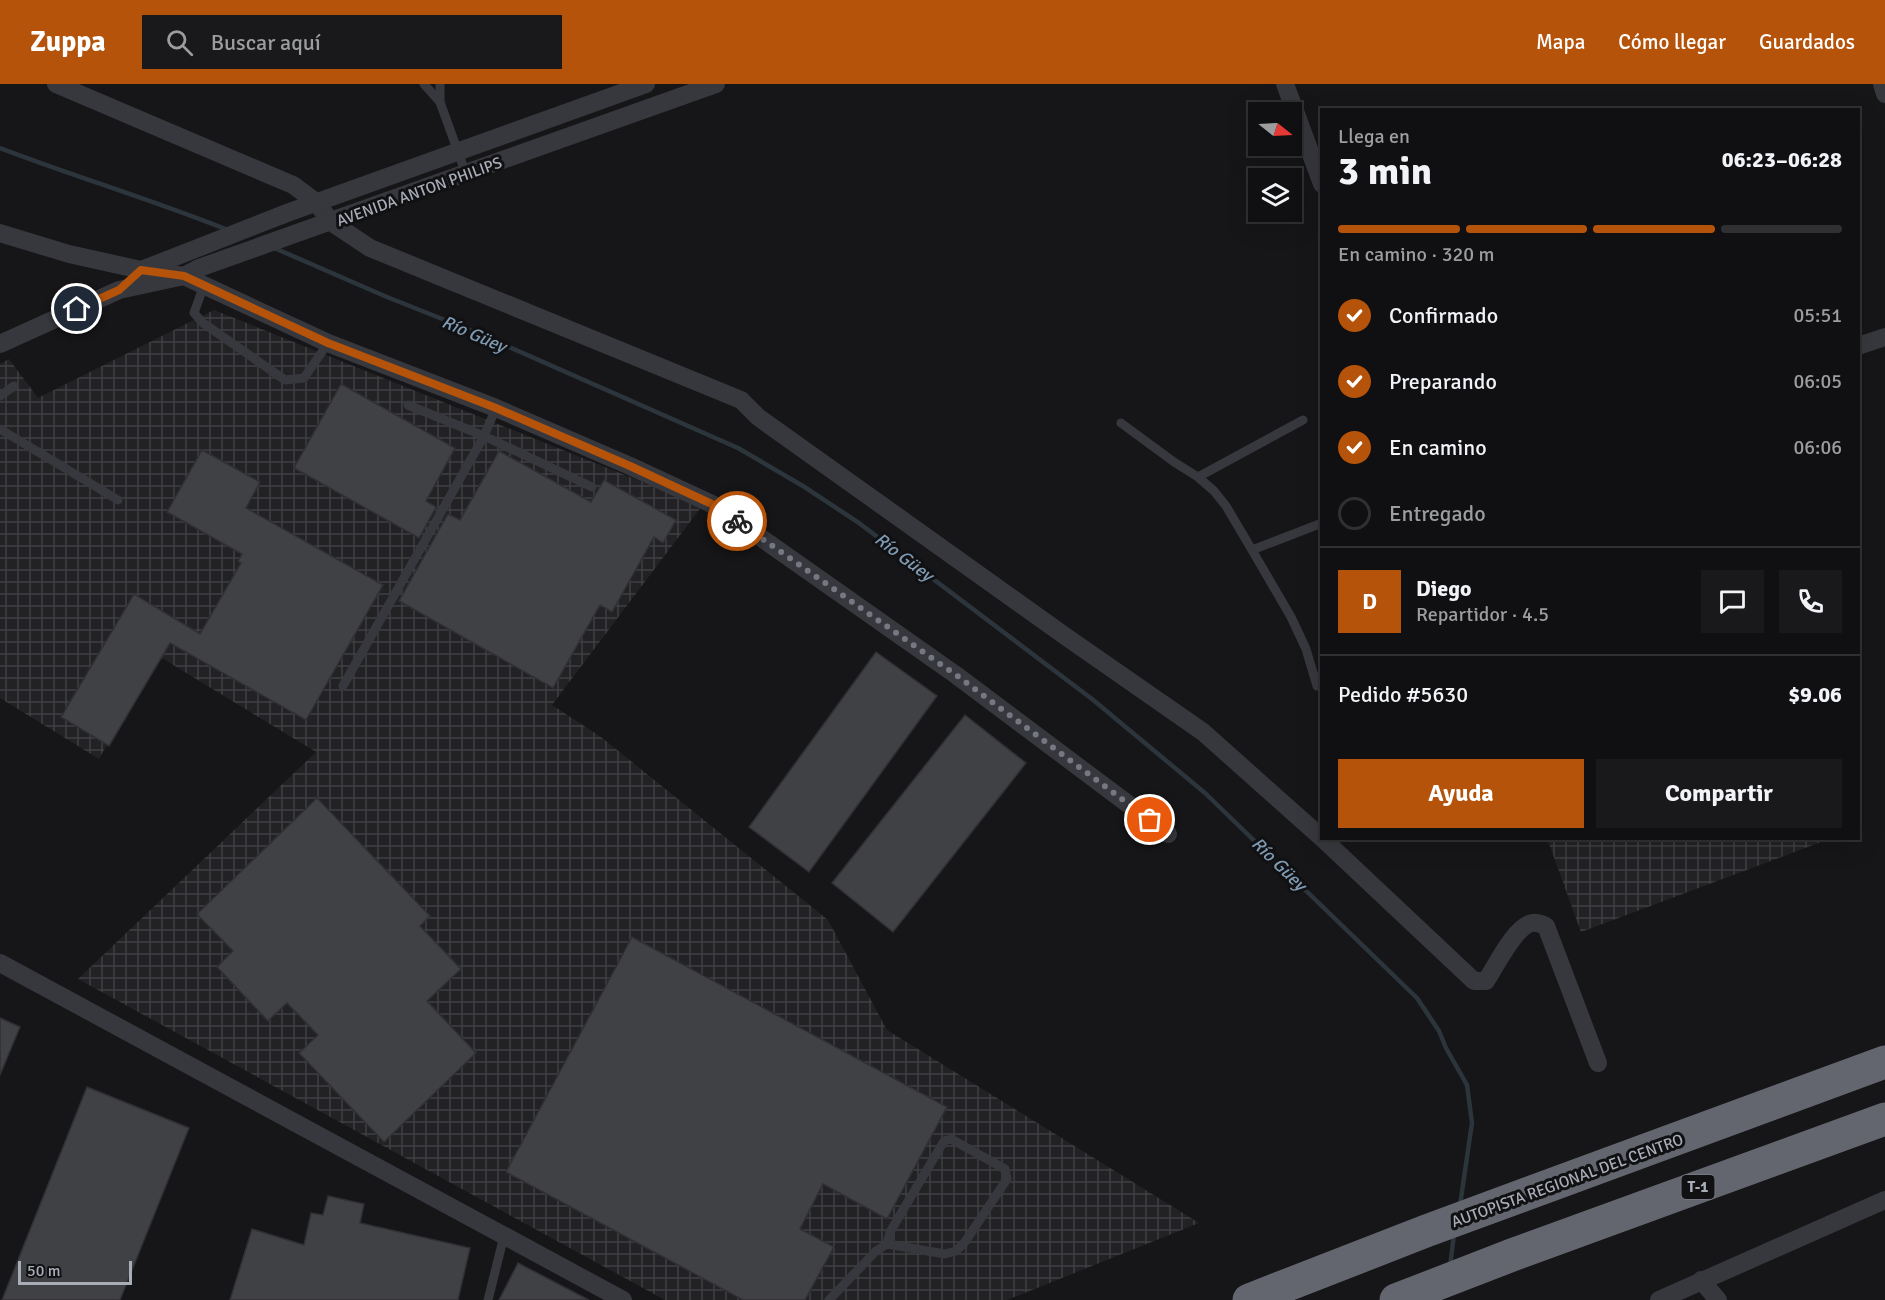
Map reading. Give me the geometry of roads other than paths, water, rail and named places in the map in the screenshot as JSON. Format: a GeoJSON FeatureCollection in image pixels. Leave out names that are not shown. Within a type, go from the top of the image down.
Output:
{"type":"FeatureCollection","features":[{"type":"Feature","properties":{"kind":"highway","name":"AUTOPISTA REGIONAL DEL CENTRO"},"geometry":{"type":"LineString","coordinates":[[1249,1300],[1426,1231],[1885,1062]]}},
{"type":"Feature","properties":{"kind":"highway","name":"T-1"},"geometry":{"type":"LineString","coordinates":[[1396,1300],[1512,1255],[1885,1119]]}},
{"type":"Feature","properties":{"kind":"street"},"geometry":{"type":"LineString","coordinates":[[56,84],[293,185],[316,202],[332,222],[370,248],[741,400],[758,417],[1203,732],[1320,836]]}},
{"type":"Feature","properties":{"kind":"street","name":"AVENIDA ANTON PHILIPS"},"geometry":{"type":"LineString","coordinates":[[119,290],[141,270],[316,202],[646,84]]}},
{"type":"Feature","properties":{"kind":"street","name":"AVENIDA ANTON PHILIPS"},"geometry":{"type":"LineString","coordinates":[[0,344],[119,290],[196,277],[298,234],[716,84]]}},
{"type":"Feature","properties":{"kind":"street"},"geometry":{"type":"LineString","coordinates":[[1285,84],[1320,179]]}},
{"type":"Feature","properties":{"kind":"street"},"geometry":{"type":"LineString","coordinates":[[1882,84],[1885,94]]}},
{"type":"Feature","properties":{"kind":"street"},"geometry":{"type":"LineString","coordinates":[[0,232],[69,254],[141,270],[196,277],[328,343],[496,408],[716,506],[956,675],[1168,834]]}},
{"type":"Feature","properties":{"kind":"street"},"geometry":{"type":"LineString","coordinates":[[1860,345],[1885,337]]}},
{"type":"Feature","properties":{"kind":"street"},"geometry":{"type":"LineString","coordinates":[[1324,840],[1474,981],[1486,981],[1518,931],[1536,922],[1546,927],[1598,1063]]}},
{"type":"Feature","properties":{"kind":"street"},"geometry":{"type":"LineString","coordinates":[[0,963],[622,1300]]}},
{"type":"Feature","properties":{"kind":"street"},"geometry":{"type":"LineString","coordinates":[[1659,1300],[1885,1200]]}},
{"type":"Feature","properties":{"kind":"street"},"geometry":{"type":"LineString","coordinates":[[1701,1280],[1718,1300]]}},
{"type":"Feature","properties":{"kind":"lane"},"geometry":{"type":"LineString","coordinates":[[424,84],[440,102]]}},
{"type":"Feature","properties":{"kind":"lane"},"geometry":{"type":"LineString","coordinates":[[440,84],[440,102],[466,174]]}},
{"type":"Feature","properties":{"kind":"lane"},"geometry":{"type":"LineString","coordinates":[[196,277],[194,313],[203,323],[285,380],[304,378],[328,343]]}},
{"type":"Feature","properties":{"kind":"lane"},"geometry":{"type":"LineString","coordinates":[[0,396],[14,386]]}},
{"type":"Feature","properties":{"kind":"lane"},"geometry":{"type":"LineString","coordinates":[[408,405],[484,436],[592,487]]}},
{"type":"Feature","properties":{"kind":"lane"},"geometry":{"type":"LineString","coordinates":[[343,686],[413,558],[484,436],[496,408]]}},
{"type":"Feature","properties":{"kind":"lane"},"geometry":{"type":"LineString","coordinates":[[1198,477],[1303,420]]}},
{"type":"Feature","properties":{"kind":"lane"},"geometry":{"type":"LineString","coordinates":[[1121,423],[1198,477],[1214,490],[1226,506],[1291,617],[1306,649],[1317,686]]}},
{"type":"Feature","properties":{"kind":"lane"},"geometry":{"type":"LineString","coordinates":[[0,429],[117,500]]}},
{"type":"Feature","properties":{"kind":"lane"},"geometry":{"type":"LineString","coordinates":[[1252,550],[1320,524]]}},
{"type":"Feature","properties":{"kind":"lane"},"geometry":{"type":"LineString","coordinates":[[829,1300],[876,1251],[887,1244],[945,1254],[956,1251],[966,1242],[1007,1179],[1005,1169],[951,1139],[944,1141],[890,1232],[887,1244]]}},
{"type":"Feature","properties":{"kind":"lane"},"geometry":{"type":"LineString","coordinates":[[488,1300],[504,1236]]}},
{"type":"Feature","properties":{"kind":"waterway","name":"Río Güey"},"geometry":{"type":"LineString","coordinates":[[0,148],[228,230]]}},
{"type":"Feature","properties":{"kind":"waterway","name":"Río Güey"},"geometry":{"type":"LineString","coordinates":[[272,247],[475,332],[738,448],[803,486],[859,523],[1092,699],[1205,793],[1417,998],[1439,1031],[1467,1085],[1472,1123],[1460,1205]]}},
{"type":"Feature","properties":{"kind":"waterway","name":"Río Güey"},"geometry":{"type":"LineString","coordinates":[[1450,1267],[1454,1234]]}}]}
